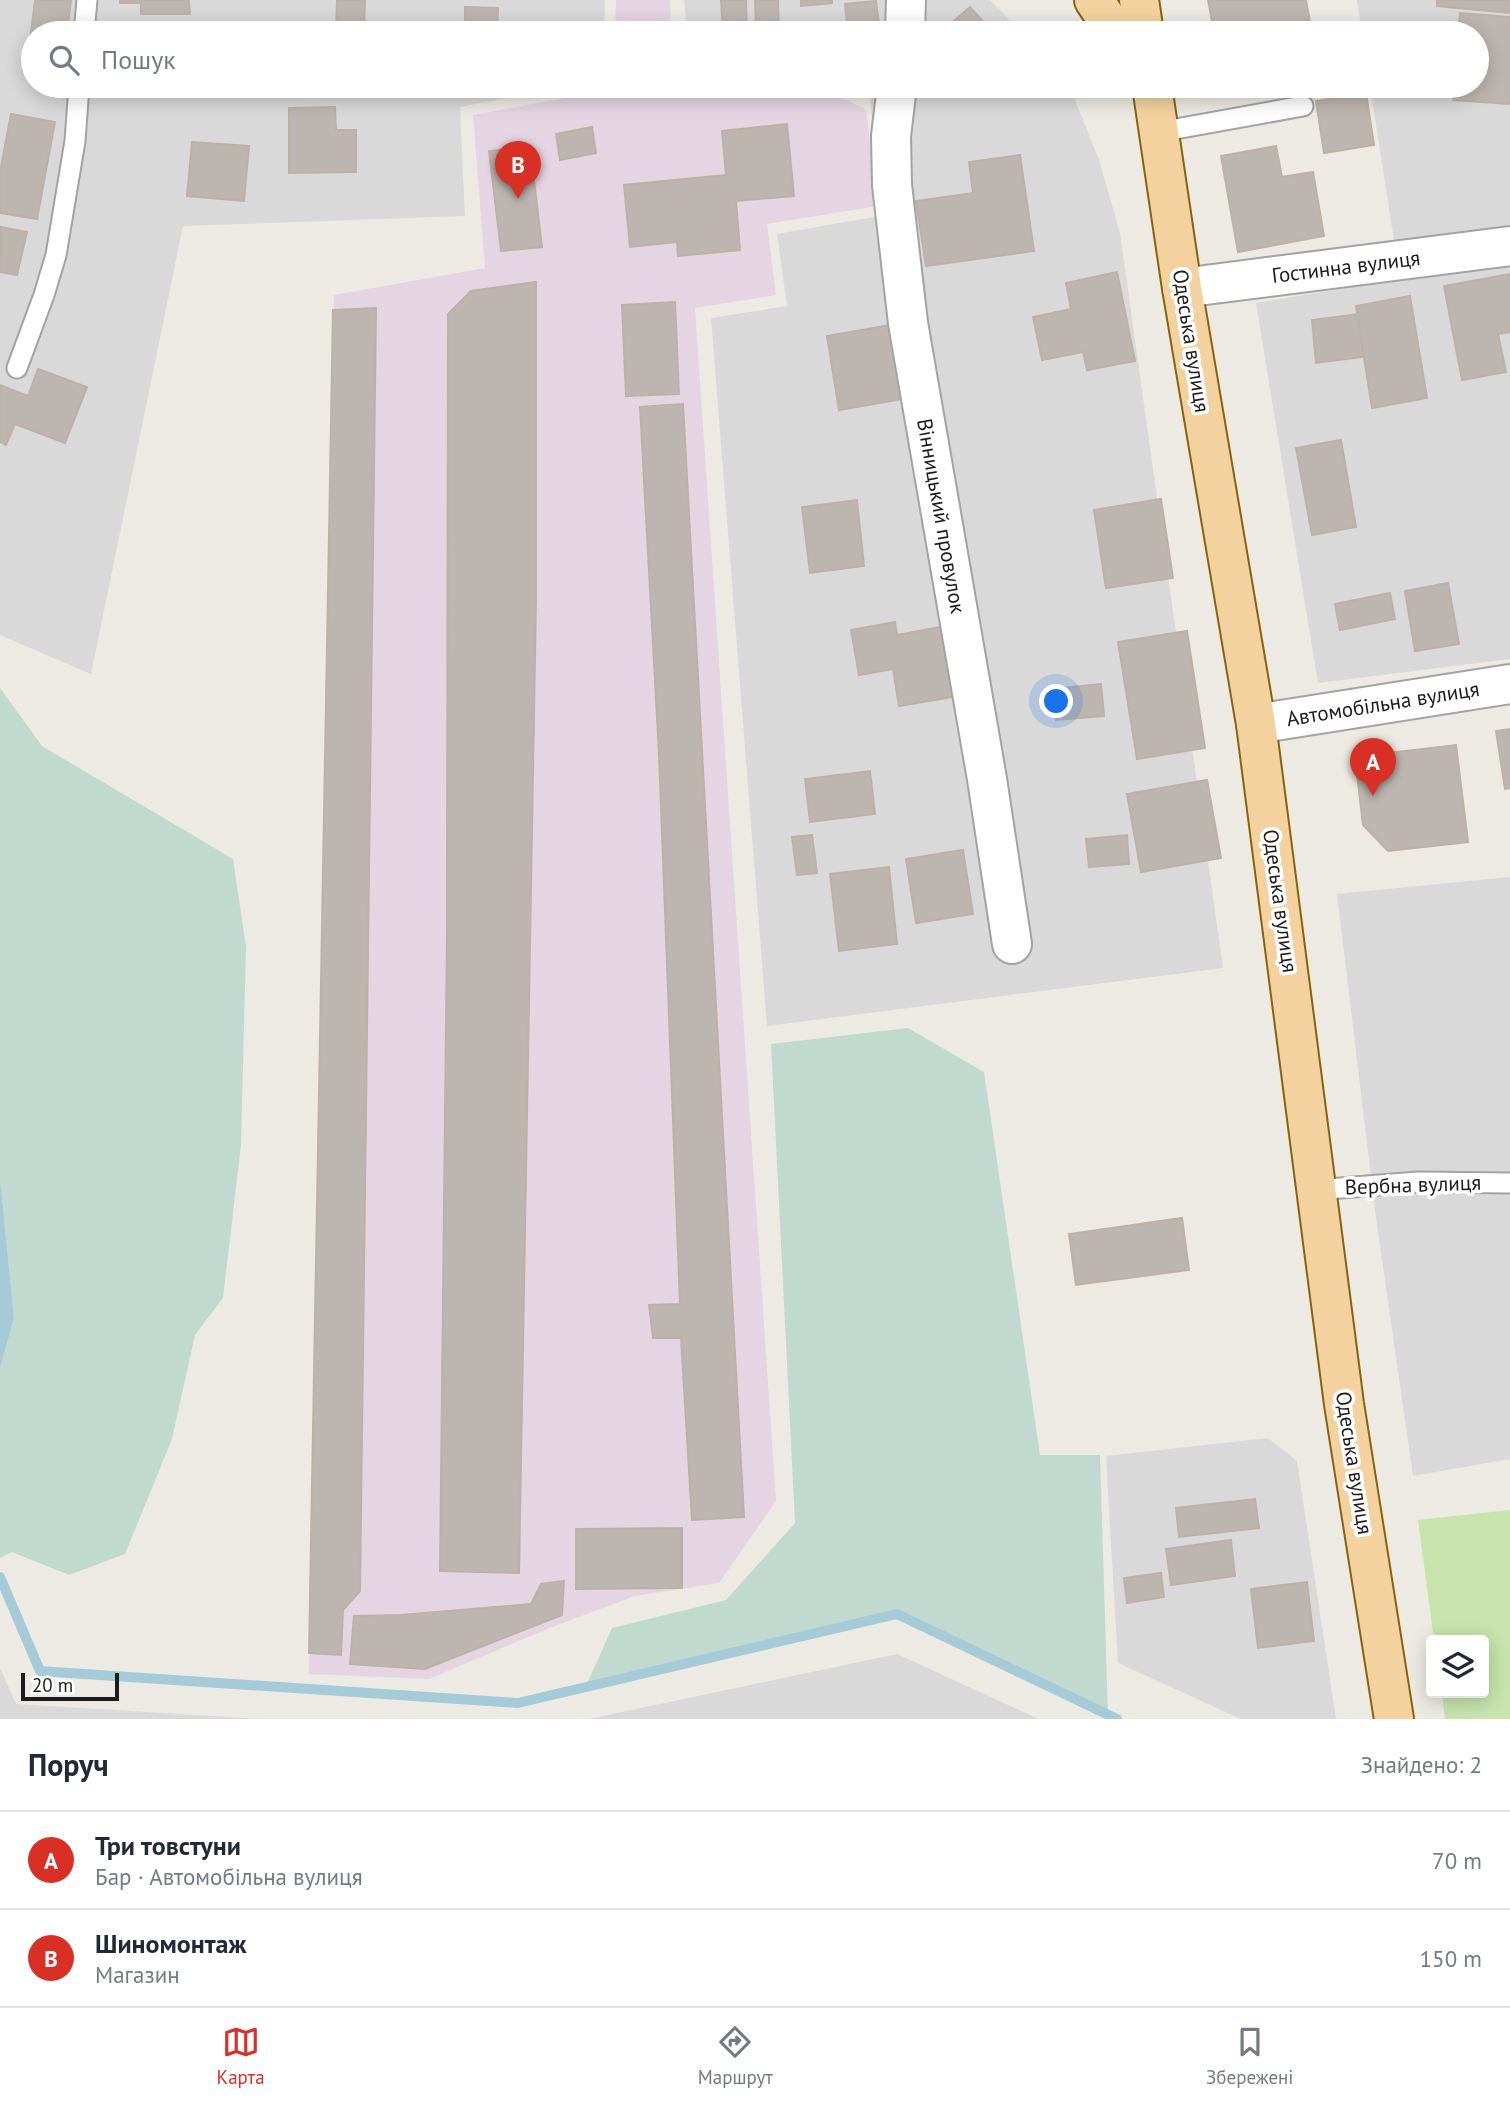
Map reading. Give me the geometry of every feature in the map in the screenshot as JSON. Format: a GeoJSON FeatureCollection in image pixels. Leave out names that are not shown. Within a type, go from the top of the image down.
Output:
{"type":"FeatureCollection","features":[{"type":"Feature","properties":{"kind":"main road"},"geometry":{"type":"LineString","coordinates":[[1094,0],[1108,21]]}},
{"type":"Feature","properties":{"kind":"main road"},"geometry":{"type":"LineString","coordinates":[[1139,0],[1142,21]]}},
{"type":"Feature","properties":{"kind":"main road","name":"Одеська вулиця"},"geometry":{"type":"LineString","coordinates":[[1153,100],[1256,724],[1344,1404],[1394,1719]]}},
{"type":"Feature","properties":{"kind":"street"},"geometry":{"type":"LineString","coordinates":[[905,21],[906,0]]}},
{"type":"Feature","properties":{"kind":"street","name":"Вінницький провулок"},"geometry":{"type":"LineString","coordinates":[[896,98],[891,136],[892,185],[908,323],[987,779],[1012,944]]}},
{"type":"Feature","properties":{"kind":"street","name":"Гостинна вулиця"},"geometry":{"type":"LineString","coordinates":[[1182,288],[1510,246]]}},
{"type":"Feature","properties":{"kind":"street","name":"Автомобільна вулиця"},"geometry":{"type":"LineString","coordinates":[[1256,724],[1510,684]]}},
{"type":"Feature","properties":{"kind":"lane"},"geometry":{"type":"LineString","coordinates":[[85,21],[87,0]]}},
{"type":"Feature","properties":{"kind":"lane"},"geometry":{"type":"LineString","coordinates":[[17,368],[56,254],[75,141],[78,98]]}},
{"type":"Feature","properties":{"kind":"lane"},"geometry":{"type":"LineString","coordinates":[[1153,100],[1303,106]]}},
{"type":"Feature","properties":{"kind":"lane","name":"Вербна вулиця"},"geometry":{"type":"LineString","coordinates":[[1315,1190],[1418,1182],[1510,1183]]}},
{"type":"Feature","properties":{"kind":"shaded area"},"geometry":{"type":"Polygon","coordinates":[[[0,0],[605,0],[604,21],[21,21],[21,98],[506,98],[460,107],[465,216],[183,226],[91,674],[0,635],[0,0]]]}},
{"type":"Feature","properties":{"kind":"shaded area"},"geometry":{"type":"Polygon","coordinates":[[[616,0],[670,0],[671,21],[615,21],[616,0]]]}},
{"type":"Feature","properties":{"kind":"shaded area"},"geometry":{"type":"Polygon","coordinates":[[[684,0],[990,0],[1011,21],[686,21],[684,0]]]}},
{"type":"Feature","properties":{"kind":"shaded area"},"geometry":{"type":"Polygon","coordinates":[[[1357,0],[1510,0],[1510,659],[1318,683],[1256,303],[1400,279],[1372,98],[1489,98],[1489,21],[1360,21],[1357,0]]]}},
{"type":"Feature","properties":{"kind":"shaded area"},"geometry":{"type":"Polygon","coordinates":[[[565,98],[841,98],[866,109],[878,206],[767,224],[776,295],[695,308],[776,1501],[719,1583],[635,1596],[547,1629],[429,1679],[309,1674],[334,295],[485,268],[473,115],[565,98]]]}},
{"type":"Feature","properties":{"kind":"shaded area"},"geometry":{"type":"Polygon","coordinates":[[[869,98],[1074,98],[1099,160],[1120,233],[1223,968],[767,1026],[711,318],[787,306],[777,234],[885,215],[869,98]]]}},
{"type":"Feature","properties":{"kind":"shaded area"},"geometry":{"type":"Polygon","coordinates":[[[1510,877],[1510,1459],[1413,1476],[1376,1218],[1337,894],[1510,877]]]}},
{"type":"Feature","properties":{"kind":"shaded area"},"geometry":{"type":"Polygon","coordinates":[[[1268,1438],[1297,1461],[1336,1719],[1241,1719],[1118,1663],[1106,1456],[1268,1438]]]}},
{"type":"Feature","properties":{"kind":"shaded area"},"geometry":{"type":"Polygon","coordinates":[[[897,1654],[1039,1719],[589,1719],[897,1654]]]}},
{"type":"Feature","properties":{"kind":"shaded area"},"geometry":{"type":"Polygon","coordinates":[[[0,1668],[16,1704],[261,1719],[0,1719],[0,1668]]]}},
{"type":"Feature","properties":{"kind":"green space"},"geometry":{"type":"Polygon","coordinates":[[[0,688],[42,746],[233,859],[246,947],[241,1145],[223,1298],[195,1335],[172,1439],[125,1554],[69,1575],[12,1552],[0,1558],[0,1369],[14,1318],[0,1177],[0,688]]]}},
{"type":"Feature","properties":{"kind":"green space"},"geometry":{"type":"Polygon","coordinates":[[[908,1028],[984,1072],[1040,1455],[1100,1455],[1108,1715],[897,1614],[585,1688],[612,1628],[726,1600],[795,1523],[771,1044],[908,1028]]]}},
{"type":"Feature","properties":{"kind":"green space"},"geometry":{"type":"Polygon","coordinates":[[[1510,1510],[1510,1719],[1445,1719],[1443,1698],[1489,1698],[1489,1635],[1433,1635],[1418,1520],[1510,1510]]]}},
{"type":"Feature","properties":{"kind":"water"},"geometry":{"type":"Polygon","coordinates":[[[0,1177],[14,1318],[0,1369],[0,1177]]]}},
{"type":"Feature","properties":{"kind":"building"},"geometry":{"type":"Polygon","coordinates":[[[35,0],[71,0],[68,21],[32,21],[35,0]]]}},
{"type":"Feature","properties":{"kind":"building"},"geometry":{"type":"Polygon","coordinates":[[[120,0],[189,0],[190,14],[141,14],[141,3],[120,3],[120,0]]]}},
{"type":"Feature","properties":{"kind":"building"},"geometry":{"type":"Polygon","coordinates":[[[337,0],[365,0],[364,21],[336,21],[337,0]]]}},
{"type":"Feature","properties":{"kind":"building"},"geometry":{"type":"Polygon","coordinates":[[[721,0],[746,0],[747,21],[722,21],[721,0]]]}},
{"type":"Feature","properties":{"kind":"building"},"geometry":{"type":"Polygon","coordinates":[[[755,0],[778,0],[779,21],[756,21],[755,0]]]}},
{"type":"Feature","properties":{"kind":"building"},"geometry":{"type":"Polygon","coordinates":[[[801,0],[832,0],[832,3],[801,6],[801,0]]]}},
{"type":"Feature","properties":{"kind":"building"},"geometry":{"type":"Polygon","coordinates":[[[1208,0],[1306,0],[1310,21],[1212,21],[1208,0]]]}},
{"type":"Feature","properties":{"kind":"building"},"geometry":{"type":"Polygon","coordinates":[[[1437,0],[1510,0],[1510,13],[1437,6],[1437,0]]]}},
{"type":"Feature","properties":{"kind":"building"},"geometry":{"type":"Polygon","coordinates":[[[876,1],[878,21],[847,21],[845,4],[876,1]]]}},
{"type":"Feature","properties":{"kind":"building"},"geometry":{"type":"Polygon","coordinates":[[[465,7],[498,8],[497,21],[465,21],[465,7]]]}},
{"type":"Feature","properties":{"kind":"building"},"geometry":{"type":"Polygon","coordinates":[[[970,7],[982,21],[954,21],[970,7]]]}},
{"type":"Feature","properties":{"kind":"building"},"geometry":{"type":"Polygon","coordinates":[[[1460,13],[1510,17],[1510,104],[1453,100],[1489,98],[1489,21],[1459,21],[1460,13]]]}},
{"type":"Feature","properties":{"kind":"building"},"geometry":{"type":"Polygon","coordinates":[[[1367,98],[1374,145],[1324,153],[1316,101],[1367,98]]]}},
{"type":"Feature","properties":{"kind":"building"},"geometry":{"type":"Polygon","coordinates":[[[335,107],[336,130],[356,130],[356,172],[289,173],[289,108],[335,107]]]}},
{"type":"Feature","properties":{"kind":"building"},"geometry":{"type":"Polygon","coordinates":[[[11,114],[55,122],[37,219],[0,213],[0,172],[11,114]]]}},
{"type":"Feature","properties":{"kind":"building"},"geometry":{"type":"Polygon","coordinates":[[[787,124],[794,196],[736,201],[740,250],[678,256],[677,242],[630,247],[624,185],[726,175],[722,131],[787,124]]]}},
{"type":"Feature","properties":{"kind":"building"},"geometry":{"type":"Polygon","coordinates":[[[592,127],[596,153],[560,160],[556,134],[592,127]]]}},
{"type":"Feature","properties":{"kind":"building"},"geometry":{"type":"Polygon","coordinates":[[[192,142],[249,146],[244,201],[187,196],[192,142]]]}},
{"type":"Feature","properties":{"kind":"building"},"geometry":{"type":"Polygon","coordinates":[[[530,146],[542,247],[501,251],[489,151],[530,146]]]}},
{"type":"Feature","properties":{"kind":"building"},"geometry":{"type":"Polygon","coordinates":[[[1276,146],[1282,177],[1313,172],[1324,236],[1238,252],[1221,156],[1276,146]]]}},
{"type":"Feature","properties":{"kind":"building"},"geometry":{"type":"Polygon","coordinates":[[[1020,155],[1034,251],[926,266],[916,201],[973,193],[969,162],[1020,155]]]}},
{"type":"Feature","properties":{"kind":"building"},"geometry":{"type":"Polygon","coordinates":[[[1,227],[27,232],[17,275],[0,272],[1,227]]]}},
{"type":"Feature","properties":{"kind":"building"},"geometry":{"type":"Polygon","coordinates":[[[1117,272],[1135,361],[1087,370],[1083,352],[1042,360],[1033,317],[1071,309],[1066,283],[1117,272]]]}},
{"type":"Feature","properties":{"kind":"building"},"geometry":{"type":"Polygon","coordinates":[[[1510,274],[1510,332],[1498,334],[1506,372],[1462,380],[1444,286],[1510,274]]]}},
{"type":"Feature","properties":{"kind":"building"},"geometry":{"type":"Polygon","coordinates":[[[536,282],[536,600],[519,1573],[440,1571],[447,935],[448,314],[471,291],[536,282]]]}},
{"type":"Feature","properties":{"kind":"building"},"geometry":{"type":"Polygon","coordinates":[[[1410,296],[1427,398],[1372,408],[1356,306],[1410,296]]]}},
{"type":"Feature","properties":{"kind":"building"},"geometry":{"type":"Polygon","coordinates":[[[675,302],[679,394],[626,396],[622,305],[675,302]]]}},
{"type":"Feature","properties":{"kind":"building"},"geometry":{"type":"Polygon","coordinates":[[[376,308],[360,1591],[343,1610],[341,1655],[309,1653],[333,310],[376,308]]]}},
{"type":"Feature","properties":{"kind":"building"},"geometry":{"type":"Polygon","coordinates":[[[1358,314],[1363,357],[1316,363],[1312,320],[1358,314]]]}},
{"type":"Feature","properties":{"kind":"building"},"geometry":{"type":"Polygon","coordinates":[[[891,325],[903,399],[839,410],[827,336],[891,325]]]}},
{"type":"Feature","properties":{"kind":"building"},"geometry":{"type":"Polygon","coordinates":[[[38,369],[87,387],[65,443],[15,424],[6,445],[0,442],[0,385],[28,396],[38,369]]]}},
{"type":"Feature","properties":{"kind":"building"},"geometry":{"type":"Polygon","coordinates":[[[683,404],[744,1517],[692,1520],[681,1338],[653,1338],[649,1305],[680,1304],[659,754],[640,407],[683,404]]]}},
{"type":"Feature","properties":{"kind":"building"},"geometry":{"type":"Polygon","coordinates":[[[1341,440],[1356,527],[1312,535],[1296,448],[1341,440]]]}},
{"type":"Feature","properties":{"kind":"building"},"geometry":{"type":"Polygon","coordinates":[[[1161,499],[1173,578],[1106,588],[1094,510],[1161,499]]]}},
{"type":"Feature","properties":{"kind":"building"},"geometry":{"type":"Polygon","coordinates":[[[857,500],[864,566],[810,573],[802,507],[857,500]]]}},
{"type":"Feature","properties":{"kind":"building"},"geometry":{"type":"Polygon","coordinates":[[[1448,583],[1459,644],[1415,651],[1405,591],[1448,583]]]}},
{"type":"Feature","properties":{"kind":"building"},"geometry":{"type":"Polygon","coordinates":[[[1390,593],[1395,619],[1340,630],[1335,604],[1390,593]]]}},
{"type":"Feature","properties":{"kind":"building"},"geometry":{"type":"Polygon","coordinates":[[[895,622],[897,635],[941,627],[953,697],[899,706],[893,669],[859,675],[851,630],[895,622]]]}},
{"type":"Feature","properties":{"kind":"building"},"geometry":{"type":"Polygon","coordinates":[[[1187,631],[1205,748],[1137,759],[1118,642],[1187,631]]]}},
{"type":"Feature","properties":{"kind":"building"},"geometry":{"type":"Polygon","coordinates":[[[1101,684],[1104,716],[1056,720],[1053,689],[1101,684]]]}},
{"type":"Feature","properties":{"kind":"building"},"geometry":{"type":"Polygon","coordinates":[[[1510,729],[1510,788],[1505,789],[1496,731],[1510,729]]]}},
{"type":"Feature","properties":{"kind":"building"},"geometry":{"type":"Polygon","coordinates":[[[1456,745],[1468,842],[1388,851],[1363,825],[1355,757],[1456,745]]]}},
{"type":"Feature","properties":{"kind":"building"},"geometry":{"type":"Polygon","coordinates":[[[870,771],[875,814],[810,822],[805,779],[870,771]]]}},
{"type":"Feature","properties":{"kind":"building"},"geometry":{"type":"Polygon","coordinates":[[[1207,780],[1221,858],[1141,872],[1127,794],[1207,780]]]}},
{"type":"Feature","properties":{"kind":"building"},"geometry":{"type":"Polygon","coordinates":[[[812,835],[817,873],[797,875],[792,837],[812,835]]]}},
{"type":"Feature","properties":{"kind":"building"},"geometry":{"type":"Polygon","coordinates":[[[1127,835],[1129,864],[1089,867],[1086,839],[1127,835]]]}},
{"type":"Feature","properties":{"kind":"building"},"geometry":{"type":"Polygon","coordinates":[[[963,850],[973,914],[916,923],[906,859],[963,850]]]}},
{"type":"Feature","properties":{"kind":"building"},"geometry":{"type":"Polygon","coordinates":[[[889,867],[897,944],[839,951],[830,874],[889,867]]]}},
{"type":"Feature","properties":{"kind":"building"},"geometry":{"type":"Polygon","coordinates":[[[1182,1218],[1189,1270],[1076,1285],[1069,1234],[1182,1218]]]}},
{"type":"Feature","properties":{"kind":"building"},"geometry":{"type":"Polygon","coordinates":[[[1255,1499],[1259,1528],[1179,1537],[1176,1508],[1255,1499]]]}},
{"type":"Feature","properties":{"kind":"building"},"geometry":{"type":"Polygon","coordinates":[[[682,1528],[682,1588],[576,1589],[576,1529],[682,1528]]]}},
{"type":"Feature","properties":{"kind":"building"},"geometry":{"type":"Polygon","coordinates":[[[1231,1540],[1235,1576],[1171,1585],[1166,1549],[1231,1540]]]}},
{"type":"Feature","properties":{"kind":"building"},"geometry":{"type":"Polygon","coordinates":[[[1161,1573],[1164,1597],[1127,1603],[1124,1578],[1161,1573]]]}},
{"type":"Feature","properties":{"kind":"building"},"geometry":{"type":"Polygon","coordinates":[[[564,1581],[562,1615],[425,1669],[350,1664],[354,1616],[401,1615],[531,1604],[541,1584],[564,1581]]]}},
{"type":"Feature","properties":{"kind":"building"},"geometry":{"type":"Polygon","coordinates":[[[1307,1582],[1314,1641],[1258,1648],[1251,1589],[1307,1582]]]}},
{"type":"Feature","properties":{"kind":"waterway"},"geometry":{"type":"LineString","coordinates":[[0,1577],[40,1671],[518,1703],[897,1614],[1117,1719]]}},
{"type":"Feature","properties":{"kind":"place","name":"Шиномонтаж"},"geometry":{"type":"Point","coordinates":[518,199]}},
{"type":"Feature","properties":{"kind":"place","name":"Три товстуни"},"geometry":{"type":"Point","coordinates":[1373,796]}}]}
